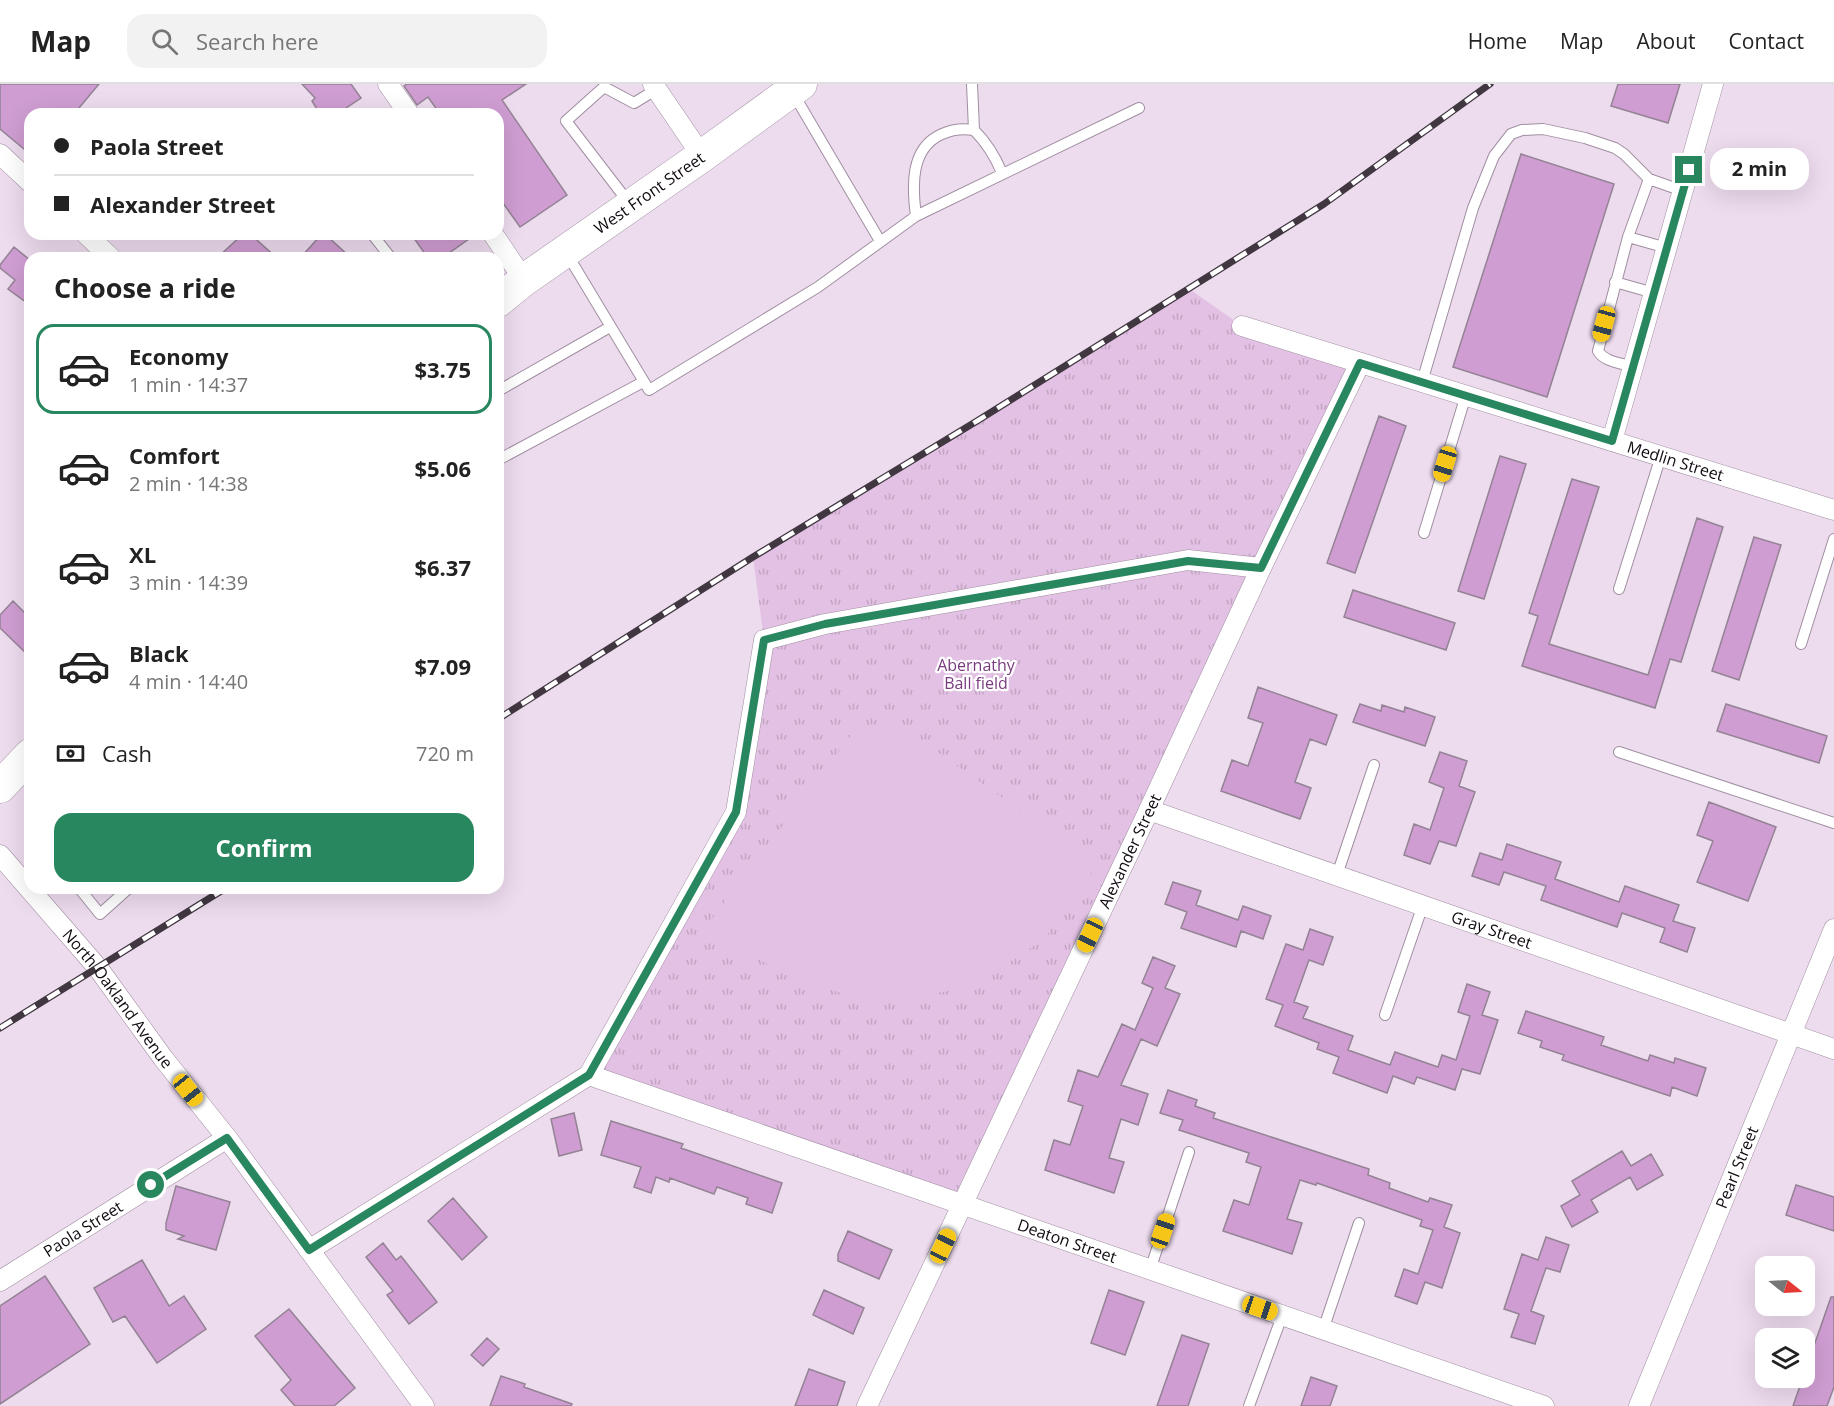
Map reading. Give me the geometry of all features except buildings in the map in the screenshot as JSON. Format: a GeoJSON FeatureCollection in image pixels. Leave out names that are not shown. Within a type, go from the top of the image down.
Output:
{"type":"FeatureCollection","features":[{"type":"Feature","properties":{"kind":"main road","name":"West Front Street"},"geometry":{"type":"LineString","coordinates":[[504,296],[524,279],[702,156],[796,87]]}},
{"type":"Feature","properties":{"kind":"main road"},"geometry":{"type":"LineString","coordinates":[[0,787],[24,761]]}},
{"type":"Feature","properties":{"kind":"street"},"geometry":{"type":"LineString","coordinates":[[388,84],[405,108]]}},
{"type":"Feature","properties":{"kind":"street"},"geometry":{"type":"LineString","coordinates":[[1612,441],[1713,84]]}},
{"type":"Feature","properties":{"kind":"street"},"geometry":{"type":"LineString","coordinates":[[655,86],[702,156]]}},
{"type":"Feature","properties":{"kind":"street"},"geometry":{"type":"LineString","coordinates":[[0,154],[24,176]]}},
{"type":"Feature","properties":{"kind":"street"},"geometry":{"type":"LineString","coordinates":[[92,240],[105,252]]}},
{"type":"Feature","properties":{"kind":"street"},"geometry":{"type":"LineString","coordinates":[[497,240],[524,279]]}},
{"type":"Feature","properties":{"kind":"street","name":"Medlin Street"},"geometry":{"type":"LineString","coordinates":[[1242,326],[1834,510]]}},
{"type":"Feature","properties":{"kind":"street","name":"Alexander Street"},"geometry":{"type":"LineString","coordinates":[[867,1406],[1261,568],[1360,363]]}},
{"type":"Feature","properties":{"kind":"street"},"geometry":{"type":"LineString","coordinates":[[309,1250],[589,1075],[736,812],[764,640],[825,624],[1188,561],[1261,568]]}},
{"type":"Feature","properties":{"kind":"street","name":"Gray Street"},"geometry":{"type":"LineString","coordinates":[[1149,810],[1834,1049]]}},
{"type":"Feature","properties":{"kind":"street","name":"North Oakland Avenue"},"geometry":{"type":"LineString","coordinates":[[0,855],[24,883]]}},
{"type":"Feature","properties":{"kind":"street","name":"North Oakland Avenue"},"geometry":{"type":"LineString","coordinates":[[34,894],[98,968],[163,1058],[227,1138],[424,1406]]}},
{"type":"Feature","properties":{"kind":"street","name":"Pearl Street"},"geometry":{"type":"LineString","coordinates":[[1639,1406],[1834,929]]}},
{"type":"Feature","properties":{"kind":"street","name":"Deaton Street"},"geometry":{"type":"LineString","coordinates":[[589,1075],[1544,1406]]}},
{"type":"Feature","properties":{"kind":"street","name":"Paola Street"},"geometry":{"type":"LineString","coordinates":[[0,1281],[227,1138]]}},
{"type":"Feature","properties":{"kind":"lane"},"geometry":{"type":"LineString","coordinates":[[972,84],[974,130]]}},
{"type":"Feature","properties":{"kind":"lane"},"geometry":{"type":"LineString","coordinates":[[631,205],[566,121],[604,87],[634,104],[655,86]]}},
{"type":"Feature","properties":{"kind":"lane"},"geometry":{"type":"LineString","coordinates":[[796,87],[880,242]]}},
{"type":"Feature","properties":{"kind":"lane"},"geometry":{"type":"LineString","coordinates":[[565,251],[649,390],[818,287],[916,216],[1139,108]]}},
{"type":"Feature","properties":{"kind":"lane"},"geometry":{"type":"LineString","coordinates":[[916,216],[913,183],[917,163],[923,148],[936,136],[950,130],[964,128],[974,130],[984,140],[1002,173]]}},
{"type":"Feature","properties":{"kind":"lane"},"geometry":{"type":"LineString","coordinates":[[1422,382],[1473,208],[1494,156],[1511,134],[1522,130],[1543,129],[1585,138],[1615,148],[1649,179],[1683,191]]}},
{"type":"Feature","properties":{"kind":"lane"},"geometry":{"type":"LineString","coordinates":[[1633,367],[1605,358],[1598,351],[1628,237],[1649,179]]}},
{"type":"Feature","properties":{"kind":"lane"},"geometry":{"type":"LineString","coordinates":[[1628,237],[1666,248]]}},
{"type":"Feature","properties":{"kind":"lane"},"geometry":{"type":"LineString","coordinates":[[377,240],[386,252]]}},
{"type":"Feature","properties":{"kind":"lane"},"geometry":{"type":"LineString","coordinates":[[1615,282],[1654,292]]}},
{"type":"Feature","properties":{"kind":"lane"},"geometry":{"type":"LineString","coordinates":[[504,388],[610,327]]}},
{"type":"Feature","properties":{"kind":"lane"},"geometry":{"type":"LineString","coordinates":[[504,457],[644,382]]}},
{"type":"Feature","properties":{"kind":"lane"},"geometry":{"type":"LineString","coordinates":[[1424,533],[1466,395]]}},
{"type":"Feature","properties":{"kind":"lane"},"geometry":{"type":"LineString","coordinates":[[1619,589],[1661,456]]}},
{"type":"Feature","properties":{"kind":"lane"},"geometry":{"type":"LineString","coordinates":[[1801,644],[1834,539]]}},
{"type":"Feature","properties":{"kind":"lane"},"geometry":{"type":"LineString","coordinates":[[1618,752],[1834,823]]}},
{"type":"Feature","properties":{"kind":"lane"},"geometry":{"type":"LineString","coordinates":[[1337,875],[1374,765]]}},
{"type":"Feature","properties":{"kind":"lane"},"geometry":{"type":"LineString","coordinates":[[84,894],[100,914],[122,894]]}},
{"type":"Feature","properties":{"kind":"lane"},"geometry":{"type":"LineString","coordinates":[[1385,1015],[1424,906]]}},
{"type":"Feature","properties":{"kind":"lane"},"geometry":{"type":"LineString","coordinates":[[1150,1270],[1189,1152]]}},
{"type":"Feature","properties":{"kind":"lane"},"geometry":{"type":"LineString","coordinates":[[1323,1330],[1359,1223]]}},
{"type":"Feature","properties":{"kind":"lane"},"geometry":{"type":"LineString","coordinates":[[1249,1406],[1282,1316]]}},
{"type":"Feature","properties":{"kind":"green space","name":"Abernathy Ball field"},"geometry":{"type":"Polygon","coordinates":[[[1188,288],[1242,326],[1360,363],[962,1206],[589,1075],[736,812],[764,640],[753,557],[977,421],[1188,288]]]}},
{"type":"Feature","properties":{"kind":"green space"},"geometry":{"type":"Polygon","coordinates":[[[901,726],[1097,865],[1045,938],[976,985],[918,997],[850,996],[786,975],[723,938],[708,924],[856,729],[901,726]]]}},
{"type":"Feature","properties":{"kind":"railway"},"geometry":{"type":"LineString","coordinates":[[504,715],[753,557],[977,421],[1324,204],[1490,84]]}},
{"type":"Feature","properties":{"kind":"railway"},"geometry":{"type":"LineString","coordinates":[[0,1028],[216,894]]}},
{"type":"Feature","properties":{"kind":"route"},"geometry":{"type":"LineString","coordinates":[[151,1185],[227,1138],[309,1250],[589,1075],[736,812],[764,640],[825,624],[1188,561],[1261,568],[1360,363],[1612,441],[1689,170]]}}]}
